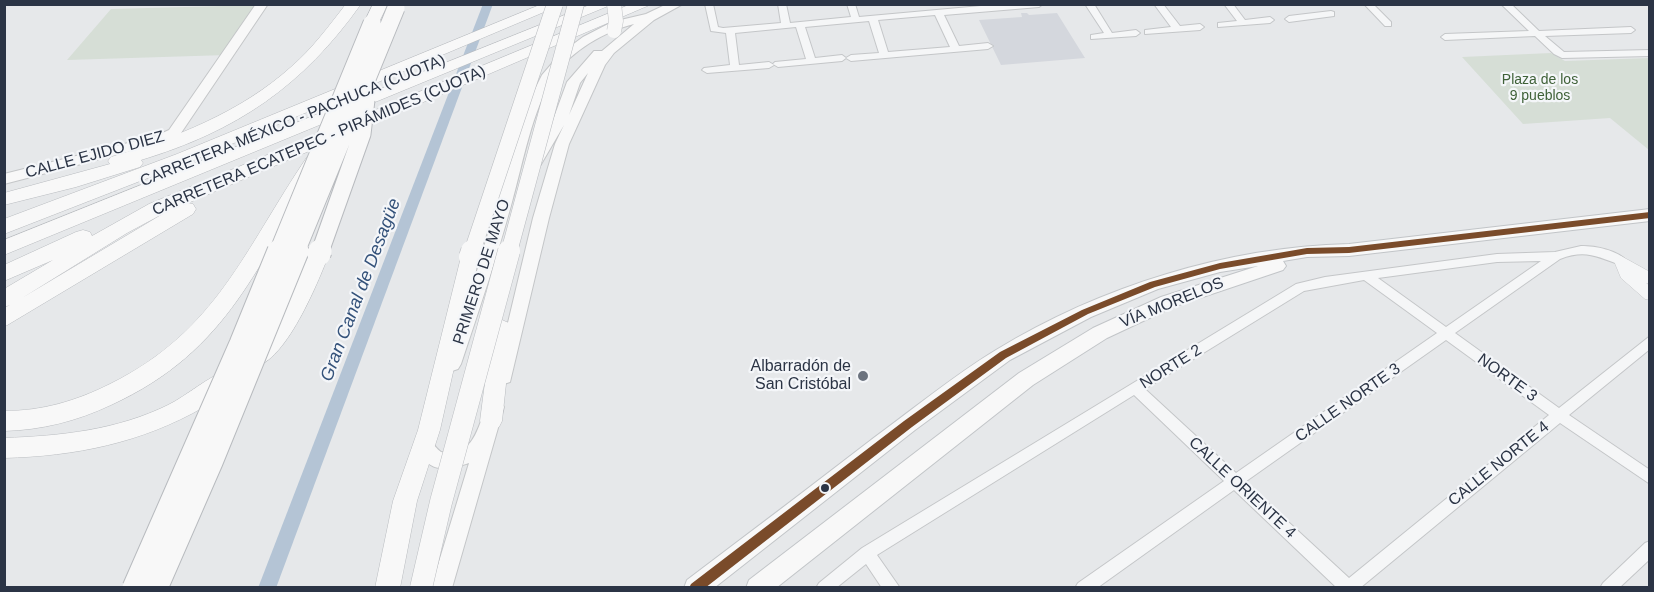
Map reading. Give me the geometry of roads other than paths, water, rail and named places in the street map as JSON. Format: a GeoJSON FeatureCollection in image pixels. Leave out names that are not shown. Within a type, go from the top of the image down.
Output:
{"type":"FeatureCollection","features":[{"type":"Feature","properties":{"kind":"highway"},"geometry":{"type":"LineString","coordinates":[[4,191],[148,152],[201,130],[248,105],[286,80],[310,58],[354,4]]}},
{"type":"Feature","properties":{"kind":"highway","name":"CARRETERA ECATEPEC - PIRÁMIDES (CUOTA)"},"geometry":{"type":"LineString","coordinates":[[510,38],[540,4]]}},
{"type":"Feature","properties":{"kind":"highway"},"geometry":{"type":"LineString","coordinates":[[510,38],[556,4]]}},
{"type":"Feature","properties":{"kind":"highway"},"geometry":{"type":"LineString","coordinates":[[426,438],[470,256],[556,4]]}},
{"type":"Feature","properties":{"kind":"highway"},"geometry":{"type":"LineString","coordinates":[[421,588],[441,502],[576,4]]}},
{"type":"Feature","properties":{"kind":"highway","name":"CARRETERA MÉXICO - PACHUCA (CUOTA)"},"geometry":{"type":"LineString","coordinates":[[4,248],[510,38],[581,4]]}},
{"type":"Feature","properties":{"kind":"highway","name":"CARRETERA MÉXICO - PACHUCA (CUOTA)"},"geometry":{"type":"LineString","coordinates":[[510,38],[606,4]]}},
{"type":"Feature","properties":{"kind":"highway"},"geometry":{"type":"LineString","coordinates":[[4,274],[441,67],[510,38],[627,4]]}},
{"type":"Feature","properties":{"kind":"highway"},"geometry":{"type":"LineString","coordinates":[[4,448],[58,447],[94,442],[154,423],[208,394],[263,352],[297,306],[320,254],[362,134],[371,69],[386,10]]}},
{"type":"Feature","properties":{"kind":"highway"},"geometry":{"type":"LineString","coordinates":[[4,421],[50,417],[87,405],[135,383],[171,360],[209,323],[233,291],[297,184],[311,150],[386,10]]}},
{"type":"Feature","properties":{"kind":"highway","name":"CARRETERA ECATEPEC - PIRÁMIDES (CUOTA)"},"geometry":{"type":"LineString","coordinates":[[4,199],[69,183],[441,67],[510,38],[648,11]]}},
{"type":"Feature","properties":{"kind":"highway"},"geometry":{"type":"LineString","coordinates":[[489,430],[502,328],[558,107],[564,49]]}},
{"type":"Feature","properties":{"kind":"highway"},"geometry":{"type":"LineString","coordinates":[[4,227],[183,158],[441,67]]}},
{"type":"Feature","properties":{"kind":"highway","name":"CARRETERA ECATEPEC - PIRÁMIDES (CUOTA)"},"geometry":{"type":"LineString","coordinates":[[4,298],[120,228],[156,210],[311,150],[441,67]]}},
{"type":"Feature","properties":{"kind":"highway","name":"CARRETERA MÉXICO - PACHUCA (CUOTA)"},"geometry":{"type":"LineString","coordinates":[[4,236],[441,67]]}},
{"type":"Feature","properties":{"kind":"highway"},"geometry":{"type":"LineString","coordinates":[[156,588],[216,451],[371,69]]}},
{"type":"Feature","properties":{"kind":"highway"},"geometry":{"type":"LineString","coordinates":[[4,319],[175,215],[311,150]]}},
{"type":"Feature","properties":{"kind":"highway"},"geometry":{"type":"LineString","coordinates":[[134,588],[242,344],[311,150]]}},
{"type":"Feature","properties":{"kind":"highway","name":"PRIMERO DE MAYO"},"geometry":{"type":"LineString","coordinates":[[387,588],[405,501],[426,438]]}},
{"type":"Feature","properties":{"kind":"main road","name":"CALLE EJIDO DIEZ"},"geometry":{"type":"LineString","coordinates":[[4,179],[161,139],[174,133],[262,4]]}},
{"type":"Feature","properties":{"kind":"main road"},"geometry":{"type":"LineString","coordinates":[[485,272],[527,177],[560,120],[573,82],[614,32],[614,4]]}},
{"type":"Feature","properties":{"kind":"main road","name":"PRIMERO DE MAYO"},"geometry":{"type":"LineString","coordinates":[[426,438],[485,272],[531,111],[548,75],[564,57],[587,40],[648,11],[677,4]]}},
{"type":"Feature","properties":{"kind":"main road","name":"PRIMERO DE MAYO"},"geometry":{"type":"LineString","coordinates":[[441,588],[489,430],[541,218],[562,144],[599,64],[648,11]]}},
{"type":"Feature","properties":{"kind":"main road"},"geometry":{"type":"LineString","coordinates":[[560,120],[562,144]]}},
{"type":"Feature","properties":{"kind":"main road"},"geometry":{"type":"LineString","coordinates":[[1349,250],[1650,215]]}},
{"type":"Feature","properties":{"kind":"main road","name":"VÍA MORELOS"},"geometry":{"type":"LineString","coordinates":[[694,588],[908,424],[1003,355],[1075,317],[1153,284],[1220,266],[1308,251],[1349,250]]}},
{"type":"Feature","properties":{"kind":"main road","name":"VÍA MORELOS"},"geometry":{"type":"LineString","coordinates":[[758,588],[1026,379],[1100,333],[1167,302],[1266,268],[1349,250]]}},
{"type":"Feature","properties":{"kind":"main road"},"geometry":{"type":"LineString","coordinates":[[426,438],[426,453],[433,458],[451,461],[472,453],[489,430]]}},
{"type":"Feature","properties":{"kind":"street"},"geometry":{"type":"LineString","coordinates":[[709,4],[714,29],[717,31],[1039,5]]}},
{"type":"Feature","properties":{"kind":"street"},"geometry":{"type":"LineString","coordinates":[[782,4],[786,26]]}},
{"type":"Feature","properties":{"kind":"street"},"geometry":{"type":"LineString","coordinates":[[851,4],[856,20]]}},
{"type":"Feature","properties":{"kind":"street"},"geometry":{"type":"LineString","coordinates":[[921,4],[925,15]]}},
{"type":"Feature","properties":{"kind":"street"},"geometry":{"type":"LineString","coordinates":[[1089,4],[1109,35]]}},
{"type":"Feature","properties":{"kind":"street"},"geometry":{"type":"LineString","coordinates":[[1158,4],[1177,29]]}},
{"type":"Feature","properties":{"kind":"street"},"geometry":{"type":"LineString","coordinates":[[1228,4],[1243,23]]}},
{"type":"Feature","properties":{"kind":"street"},"geometry":{"type":"LineString","coordinates":[[1299,4],[1310,16]]}},
{"type":"Feature","properties":{"kind":"street"},"geometry":{"type":"LineString","coordinates":[[1368,4],[1388,24]]}},
{"type":"Feature","properties":{"kind":"street"},"geometry":{"type":"LineString","coordinates":[[1505,4],[1562,54],[1650,53]]}},
{"type":"Feature","properties":{"kind":"street"},"geometry":{"type":"LineString","coordinates":[[939,14],[956,49]]}},
{"type":"Feature","properties":{"kind":"street"},"geometry":{"type":"LineString","coordinates":[[1289,19],[1331,14]]}},
{"type":"Feature","properties":{"kind":"street"},"geometry":{"type":"LineString","coordinates":[[873,19],[884,55]]}},
{"type":"Feature","properties":{"kind":"street"},"geometry":{"type":"LineString","coordinates":[[1221,25],[1270,20]]}},
{"type":"Feature","properties":{"kind":"street"},"geometry":{"type":"LineString","coordinates":[[800,25],[811,61]]}},
{"type":"Feature","properties":{"kind":"street"},"geometry":{"type":"LineString","coordinates":[[1148,32],[1200,27]]}},
{"type":"Feature","properties":{"kind":"street"},"geometry":{"type":"LineString","coordinates":[[1445,37],[1631,30]]}},
{"type":"Feature","properties":{"kind":"street"},"geometry":{"type":"LineString","coordinates":[[730,31],[735,68]]}},
{"type":"Feature","properties":{"kind":"street"},"geometry":{"type":"LineString","coordinates":[[1094,37],[1136,33]]}},
{"type":"Feature","properties":{"kind":"street"},"geometry":{"type":"LineString","coordinates":[[707,70],[988,46]]}},
{"type":"Feature","properties":{"kind":"street","name":"CALLE NORTE 3"},"geometry":{"type":"LineString","coordinates":[[1083,588],[1556,256],[1581,248],[1598,250],[1637,271]]}},
{"type":"Feature","properties":{"kind":"street","name":"NORTE 2"},"geometry":{"type":"LineString","coordinates":[[824,588],[867,553],[1300,287],[1325,280],[1497,258],[1556,256]]}},
{"type":"Feature","properties":{"kind":"street"},"geometry":{"type":"LineString","coordinates":[[1637,271],[1650,295]]}},
{"type":"Feature","properties":{"kind":"street","name":"NORTE 3"},"geometry":{"type":"LineString","coordinates":[[1367,276],[1650,478]]}},
{"type":"Feature","properties":{"kind":"street","name":"CALLE NORTE 4"},"geometry":{"type":"LineString","coordinates":[[1348,588],[1650,342]]}},
{"type":"Feature","properties":{"kind":"street","name":"CALLE ORIENTE 4"},"geometry":{"type":"LineString","coordinates":[[1136,389],[1348,588]]}},
{"type":"Feature","properties":{"kind":"street"},"geometry":{"type":"LineString","coordinates":[[1608,588],[1650,548]]}},
{"type":"Feature","properties":{"kind":"street"},"geometry":{"type":"LineString","coordinates":[[867,553],[892,588]]}},
{"type":"Feature","properties":{"kind":"waterway","name":"Gran Canal de Desagüe"},"geometry":{"type":"LineString","coordinates":[[267,588],[488,4]]}},
{"type":"Feature","properties":{"kind":"place","name":"Albarradón de San Cristóbal"},"geometry":{"type":"Point","coordinates":[863,376]}},
{"type":"Feature","properties":{"kind":"park label","name":"Plaza de los 9 pueblos"},"geometry":{"type":"Point","coordinates":[1540,88]}}]}
